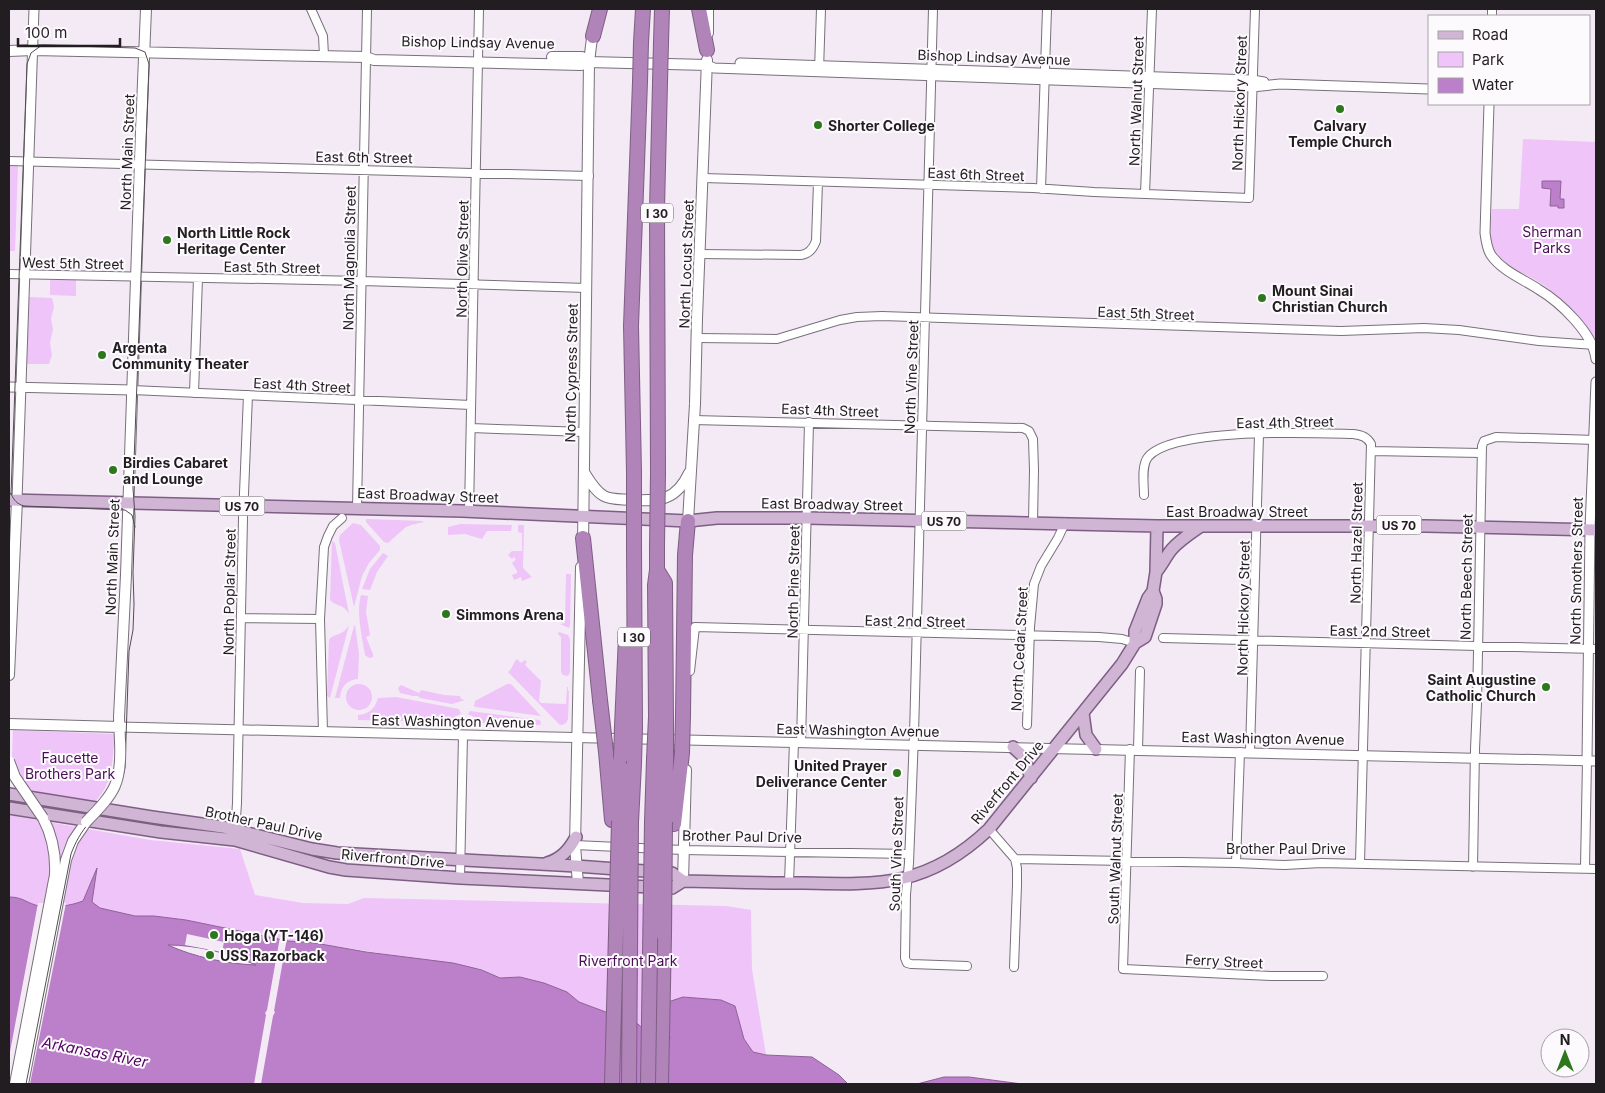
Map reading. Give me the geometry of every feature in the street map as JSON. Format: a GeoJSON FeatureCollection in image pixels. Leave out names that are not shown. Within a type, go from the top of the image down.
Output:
{"type":"FeatureCollection","features":[{"type":"Feature","properties":{"kind":"highway"},"geometry":{"type":"LineString","coordinates":[[593,36],[600,9]]}},
{"type":"Feature","properties":{"kind":"highway","name":"I 30"},"geometry":{"type":"LineString","coordinates":[[629,1084],[621,821],[634,764],[628,727],[634,546],[632,317],[643,9]]}},
{"type":"Feature","properties":{"kind":"highway","name":"I 30"},"geometry":{"type":"LineString","coordinates":[[648,1084],[664,823],[660,759],[661,717],[655,585],[657,570],[658,472],[657,209],[662,9]]}},
{"type":"Feature","properties":{"kind":"highway"},"geometry":{"type":"LineString","coordinates":[[699,9],[707,50]]}},
{"type":"Feature","properties":{"kind":"highway"},"geometry":{"type":"LineString","coordinates":[[662,1084],[664,823],[684,746],[685,554],[688,521]]}},
{"type":"Feature","properties":{"kind":"highway"},"geometry":{"type":"LineString","coordinates":[[583,538],[606,752],[621,821]]}},
{"type":"Feature","properties":{"kind":"highway"},"geometry":{"type":"LineString","coordinates":[[612,1084],[617,880],[612,873],[621,821],[621,757],[628,727]]}},
{"type":"Feature","properties":{"kind":"main road","name":"North Main Street"},"geometry":{"type":"LineString","coordinates":[[23,1084],[69,850],[82,827],[105,802],[116,784],[121,762],[118,716],[128,503],[146,9]]}},
{"type":"Feature","properties":{"kind":"main road","name":"North Cypress Street"},"geometry":{"type":"LineString","coordinates":[[578,884],[575,841],[580,581],[584,517],[590,62],[593,36],[593,9]]}},
{"type":"Feature","properties":{"kind":"main road","name":"North Locust Street"},"geometry":{"type":"LineString","coordinates":[[688,521],[697,338],[708,9]]}},
{"type":"Feature","properties":{"kind":"main road"},"geometry":{"type":"LineString","coordinates":[[9,46],[22,46],[33,50]]}},
{"type":"Feature","properties":{"kind":"main road"},"geometry":{"type":"LineString","coordinates":[[9,51],[33,50]]}},
{"type":"Feature","properties":{"kind":"main road","name":"Bishop Lindsay Avenue"},"geometry":{"type":"LineString","coordinates":[[33,50],[366,57],[375,54],[478,59],[582,57],[590,62],[707,65]]}},
{"type":"Feature","properties":{"kind":"main road"},"geometry":{"type":"LineString","coordinates":[[584,471],[594,487],[604,496],[646,501],[664,500],[675,493],[684,485],[691,469]]}},
{"type":"Feature","properties":{"kind":"main road"},"geometry":{"type":"LineString","coordinates":[[9,675],[13,500]]}},
{"type":"Feature","properties":{"kind":"main road","name":"US 70"},"geometry":{"type":"LineString","coordinates":[[13,500],[128,503]]}},
{"type":"Feature","properties":{"kind":"main road","name":"East Broadway Street"},"geometry":{"type":"LineString","coordinates":[[128,503],[469,511],[688,521],[717,518],[807,518],[1157,526],[1369,525],[1593,529]]}},
{"type":"Feature","properties":{"kind":"main road","name":"Riverfront Drive"},"geometry":{"type":"LineString","coordinates":[[9,808],[161,832],[235,835],[293,857],[346,870],[460,878],[672,888],[683,882],[874,884],[908,878],[953,858],[989,829],[1122,664],[1135,643],[1135,631],[1148,598],[1153,591],[1156,572],[1157,526]]}},
{"type":"Feature","properties":{"kind":"main road"},"geometry":{"type":"LineString","coordinates":[[1156,572],[1170,550],[1201,526]]}},
{"type":"Feature","properties":{"kind":"main road"},"geometry":{"type":"LineString","coordinates":[[1083,714],[1086,735],[1096,749]]}},
{"type":"Feature","properties":{"kind":"main road"},"geometry":{"type":"LineString","coordinates":[[9,724],[120,727]]}},
{"type":"Feature","properties":{"kind":"main road"},"geometry":{"type":"LineString","coordinates":[[683,882],[684,746]]}},
{"type":"Feature","properties":{"kind":"main road"},"geometry":{"type":"LineString","coordinates":[[1013,747],[1024,757],[1031,778]]}},
{"type":"Feature","properties":{"kind":"main road"},"geometry":{"type":"LineString","coordinates":[[9,762],[19,783],[48,827],[56,860],[54,883],[14,1084]]}},
{"type":"Feature","properties":{"kind":"main road","name":"Brother Paul Drive"},"geometry":{"type":"LineString","coordinates":[[9,794],[92,807],[331,852],[460,859]]}},
{"type":"Feature","properties":{"kind":"main road"},"geometry":{"type":"LineString","coordinates":[[544,864],[559,858],[567,852],[575,841]]}},
{"type":"Feature","properties":{"kind":"main road","name":"Riverfront Drive"},"geometry":{"type":"LineString","coordinates":[[460,859],[672,873],[683,882]]}},
{"type":"Feature","properties":{"kind":"street"},"geometry":{"type":"LineString","coordinates":[[13,500],[20,388],[34,9]]}},
{"type":"Feature","properties":{"kind":"street"},"geometry":{"type":"LineString","coordinates":[[311,9],[324,36],[324,56]]}},
{"type":"Feature","properties":{"kind":"street","name":"North Magnolia Street"},"geometry":{"type":"LineString","coordinates":[[356,508],[367,9]]}},
{"type":"Feature","properties":{"kind":"street","name":"North Olive Street"},"geometry":{"type":"LineString","coordinates":[[469,511],[479,9]]}},
{"type":"Feature","properties":{"kind":"street"},"geometry":{"type":"LineString","coordinates":[[819,68],[820,9]]}},
{"type":"Feature","properties":{"kind":"street","name":"North Vine Street"},"geometry":{"type":"LineString","coordinates":[[913,745],[933,9]]}},
{"type":"Feature","properties":{"kind":"street"},"geometry":{"type":"LineString","coordinates":[[1041,189],[1047,9]]}},
{"type":"Feature","properties":{"kind":"street","name":"North Walnut Street"},"geometry":{"type":"LineString","coordinates":[[1145,194],[1152,9]]}},
{"type":"Feature","properties":{"kind":"street","name":"North Hickory Street"},"geometry":{"type":"LineString","coordinates":[[1249,198],[1255,9]]}},
{"type":"Feature","properties":{"kind":"street","name":"Bishop Lindsay Avenue"},"geometry":{"type":"LineString","coordinates":[[707,65],[715,62],[819,68],[1428,89]]}},
{"type":"Feature","properties":{"kind":"street"},"geometry":{"type":"LineString","coordinates":[[1489,105],[1486,245],[1492,256],[1501,266],[1550,297],[1579,325],[1594,345],[1596,359]]}},
{"type":"Feature","properties":{"kind":"street","name":"East 6th Street"},"geometry":{"type":"LineString","coordinates":[[9,161],[589,176]]}},
{"type":"Feature","properties":{"kind":"street","name":"East 6th Street"},"geometry":{"type":"LineString","coordinates":[[703,178],[1249,198]]}},
{"type":"Feature","properties":{"kind":"street"},"geometry":{"type":"LineString","coordinates":[[700,254],[804,254],[811,250],[815,243],[818,182]]}},
{"type":"Feature","properties":{"kind":"street","name":"West 5th Street"},"geometry":{"type":"LineString","coordinates":[[9,274],[136,277]]}},
{"type":"Feature","properties":{"kind":"street","name":"East 5th Street"},"geometry":{"type":"LineString","coordinates":[[136,277],[362,281],[587,288]]}},
{"type":"Feature","properties":{"kind":"street"},"geometry":{"type":"LineString","coordinates":[[194,393],[198,278]]}},
{"type":"Feature","properties":{"kind":"street","name":"East 5th Street"},"geometry":{"type":"LineString","coordinates":[[697,338],[777,339],[840,320],[858,317],[932,317],[1341,331],[1424,328],[1594,345]]}},
{"type":"Feature","properties":{"kind":"street","name":"North Smothers Street"},"geometry":{"type":"LineString","coordinates":[[1592,760],[1596,382]]}},
{"type":"Feature","properties":{"kind":"street"},"geometry":{"type":"LineString","coordinates":[[9,387],[132,390]]}},
{"type":"Feature","properties":{"kind":"street","name":"East 4th Street"},"geometry":{"type":"LineString","coordinates":[[132,390],[471,405]]}},
{"type":"Feature","properties":{"kind":"street","name":"North Poplar Street"},"geometry":{"type":"LineString","coordinates":[[235,835],[248,395]]}},
{"type":"Feature","properties":{"kind":"street","name":"East 4th Street"},"geometry":{"type":"LineString","coordinates":[[693,420],[921,426],[1004,426],[1027,429],[1033,439],[1033,522]]}},
{"type":"Feature","properties":{"kind":"street","name":"North Pine Street"},"geometry":{"type":"LineString","coordinates":[[789,883],[804,631],[809,422]]}},
{"type":"Feature","properties":{"kind":"street"},"geometry":{"type":"LineString","coordinates":[[471,428],[584,432]]}},
{"type":"Feature","properties":{"kind":"street","name":"North Hickory Street"},"geometry":{"type":"LineString","coordinates":[[1250,752],[1259,434]]}},
{"type":"Feature","properties":{"kind":"street","name":"East 4th Street"},"geometry":{"type":"LineString","coordinates":[[1144,495],[1144,466],[1147,458],[1153,453],[1179,442],[1214,436],[1259,434],[1359,434],[1368,439],[1371,444],[1371,451]]}},
{"type":"Feature","properties":{"kind":"street"},"geometry":{"type":"LineString","coordinates":[[1371,451],[1481,453],[1484,441],[1496,437],[1595,440]]}},
{"type":"Feature","properties":{"kind":"street","name":"North Hazel Street"},"geometry":{"type":"LineString","coordinates":[[1360,863],[1371,451]]}},
{"type":"Feature","properties":{"kind":"street","name":"North Beech Street"},"geometry":{"type":"LineString","coordinates":[[1474,866],[1481,453]]}},
{"type":"Feature","properties":{"kind":"street"},"geometry":{"type":"LineString","coordinates":[[323,732],[320,619],[324,548],[333,526],[342,518]]}},
{"type":"Feature","properties":{"kind":"street","name":"North Cedar Street"},"geometry":{"type":"LineString","coordinates":[[1027,725],[1032,596],[1036,579],[1065,523]]}},
{"type":"Feature","properties":{"kind":"street"},"geometry":{"type":"LineString","coordinates":[[241,618],[320,619]]}},
{"type":"Feature","properties":{"kind":"street","name":"East 2nd Street"},"geometry":{"type":"LineString","coordinates":[[684,746],[694,627],[1099,637],[1122,639],[1135,643]]}},
{"type":"Feature","properties":{"kind":"street","name":"East 2nd Street"},"geometry":{"type":"LineString","coordinates":[[1163,638],[1592,649]]}},
{"type":"Feature","properties":{"kind":"street"},"geometry":{"type":"LineString","coordinates":[[1134,749],[1140,671]]}},
{"type":"Feature","properties":{"kind":"street","name":"East Washington Avenue"},"geometry":{"type":"LineString","coordinates":[[120,727],[577,738],[684,746],[797,743],[1592,760]]}},
{"type":"Feature","properties":{"kind":"street"},"geometry":{"type":"LineString","coordinates":[[460,878],[463,735]]}},
{"type":"Feature","properties":{"kind":"street","name":"South Vine Street"},"geometry":{"type":"LineString","coordinates":[[913,745],[905,958],[907,964],[967,966]]}},
{"type":"Feature","properties":{"kind":"street","name":"South Walnut Street"},"geometry":{"type":"LineString","coordinates":[[1123,969],[1134,749]]}},
{"type":"Feature","properties":{"kind":"street"},"geometry":{"type":"LineString","coordinates":[[1236,863],[1240,752]]}},
{"type":"Feature","properties":{"kind":"street"},"geometry":{"type":"LineString","coordinates":[[1585,868],[1592,760]]}},
{"type":"Feature","properties":{"kind":"street"},"geometry":{"type":"LineString","coordinates":[[989,829],[1015,859],[1017,868],[1014,966]]}},
{"type":"Feature","properties":{"kind":"street","name":"Brother Paul Drive"},"geometry":{"type":"LineString","coordinates":[[575,841],[683,850],[909,854]]}},
{"type":"Feature","properties":{"kind":"street","name":"Brother Paul Drive"},"geometry":{"type":"LineString","coordinates":[[1015,859],[1285,865],[1360,863],[1596,869]]}},
{"type":"Feature","properties":{"kind":"street","name":"Ferry Street"},"geometry":{"type":"LineString","coordinates":[[1123,969],[1271,976],[1323,976]]}},
{"type":"Feature","properties":{"kind":"green space","name":"Sherman Parks"},"geometry":{"type":"Polygon","coordinates":[[[1523,139],[1596,142],[1596,337],[1555,294],[1500,258],[1491,242],[1492,209],[1519,209],[1523,139]]]}},
{"type":"Feature","properties":{"kind":"green space"},"geometry":{"type":"Polygon","coordinates":[[[9,166],[18,166],[15,251],[9,251],[9,166]]]}},
{"type":"Feature","properties":{"kind":"green space"},"geometry":{"type":"Polygon","coordinates":[[[61,278],[76,280],[76,296],[50,295],[50,280],[61,278]]]}},
{"type":"Feature","properties":{"kind":"green space"},"geometry":{"type":"Polygon","coordinates":[[[29,297],[52,298],[54,307],[51,319],[53,329],[50,343],[52,355],[49,364],[27,364],[29,297]]]}},
{"type":"Feature","properties":{"kind":"green space"},"geometry":{"type":"Polygon","coordinates":[[[366,519],[424,522],[406,527],[388,543],[384,542],[366,522],[366,519]]]}},
{"type":"Feature","properties":{"kind":"green space"},"geometry":{"type":"Polygon","coordinates":[[[353,523],[361,525],[380,546],[380,550],[369,563],[362,576],[354,607],[339,540],[340,535],[353,523]]]}},
{"type":"Feature","properties":{"kind":"green space"},"geometry":{"type":"Polygon","coordinates":[[[460,524],[512,525],[511,531],[487,531],[482,539],[465,534],[448,535],[448,527],[460,524]]]}},
{"type":"Feature","properties":{"kind":"green space"},"geometry":{"type":"Polygon","coordinates":[[[518,525],[524,525],[523,568],[532,577],[522,581],[521,577],[514,580],[512,575],[517,573],[517,571],[512,563],[516,559],[514,557],[512,559],[508,555],[512,551],[522,551],[522,533],[518,532],[518,525]]]}},
{"type":"Feature","properties":{"kind":"green space"},"geometry":{"type":"Polygon","coordinates":[[[332,541],[335,543],[349,614],[344,608],[330,600],[332,541]]]}},
{"type":"Feature","properties":{"kind":"green space"},"geometry":{"type":"Polygon","coordinates":[[[383,553],[388,556],[377,572],[370,590],[362,589],[370,569],[383,553]]]}},
{"type":"Feature","properties":{"kind":"green space"},"geometry":{"type":"Polygon","coordinates":[[[566,574],[571,574],[569,628],[560,624],[565,623],[566,574]]]}},
{"type":"Feature","properties":{"kind":"green space"},"geometry":{"type":"Polygon","coordinates":[[[361,595],[368,596],[366,612],[370,635],[366,637],[373,654],[373,657],[369,658],[365,655],[360,625],[359,609],[361,595]]]}},
{"type":"Feature","properties":{"kind":"green space"},"geometry":{"type":"Polygon","coordinates":[[[349,625],[330,698],[327,696],[329,640],[341,633],[349,625]]]}},
{"type":"Feature","properties":{"kind":"green space"},"geometry":{"type":"Polygon","coordinates":[[[354,626],[359,654],[358,679],[348,682],[343,687],[340,698],[335,698],[354,626]]]}},
{"type":"Feature","properties":{"kind":"green space"},"geometry":{"type":"Polygon","coordinates":[[[559,632],[568,635],[570,639],[570,672],[568,676],[563,675],[561,672],[561,637],[558,634],[559,632]]]}},
{"type":"Feature","properties":{"kind":"green space"},"geometry":{"type":"Polygon","coordinates":[[[517,659],[521,663],[525,660],[527,662],[525,665],[541,681],[539,701],[541,703],[566,704],[568,687],[568,719],[566,723],[559,724],[508,672],[517,659]]]}},
{"type":"Feature","properties":{"kind":"green space"},"geometry":{"type":"Polygon","coordinates":[[[359,684],[368,688],[372,697],[368,706],[359,710],[350,706],[346,697],[350,688],[359,684]]]}},
{"type":"Feature","properties":{"kind":"green space"},"geometry":{"type":"Polygon","coordinates":[[[507,684],[511,684],[541,716],[474,706],[475,701],[507,684]]]}},
{"type":"Feature","properties":{"kind":"green space"},"geometry":{"type":"Polygon","coordinates":[[[401,685],[419,693],[421,690],[460,696],[461,699],[465,700],[452,704],[420,698],[400,693],[398,688],[401,685]]]}},
{"type":"Feature","properties":{"kind":"green space"},"geometry":{"type":"Polygon","coordinates":[[[396,697],[459,709],[461,714],[447,722],[358,720],[358,715],[371,710],[378,698],[396,697]]]}},
{"type":"Feature","properties":{"kind":"green space"},"geometry":{"type":"Polygon","coordinates":[[[470,711],[539,720],[541,722],[540,725],[482,723],[468,714],[470,711]]]}},
{"type":"Feature","properties":{"kind":"green space","name":"Faucette Brothers Park"},"geometry":{"type":"Polygon","coordinates":[[[13,730],[115,734],[109,779],[106,787],[95,802],[30,792],[18,774],[12,756],[13,730]]]}},
{"type":"Feature","properties":{"kind":"green space","name":"Riverfront Park"},"geometry":{"type":"Polygon","coordinates":[[[9,815],[150,840],[240,849],[255,895],[303,903],[348,904],[364,898],[726,906],[751,910],[752,969],[766,1055],[753,1052],[744,1039],[735,1006],[665,1041],[655,1040],[638,1024],[579,1002],[567,992],[544,983],[520,977],[500,978],[482,969],[315,943],[288,941],[186,920],[135,916],[100,908],[92,902],[96,871],[83,901],[78,903],[45,907],[9,897],[9,815]]]}},
{"type":"Feature","properties":{"kind":"water"},"geometry":{"type":"Polygon","coordinates":[[[1542,181],[1561,181],[1560,199],[1564,199],[1564,208],[1550,206],[1551,189],[1542,188],[1542,181]]]}},
{"type":"Feature","properties":{"kind":"water","name":"Arkansas River"},"geometry":{"type":"Polygon","coordinates":[[[97,868],[92,902],[100,908],[135,916],[186,920],[288,941],[315,943],[366,952],[453,963],[482,970],[500,978],[520,977],[544,983],[567,992],[579,1002],[638,1024],[655,1040],[665,1041],[670,1039],[665,1003],[683,997],[721,1000],[735,1006],[744,1039],[753,1052],[766,1055],[812,1057],[839,1075],[848,1084],[9,1084],[9,897],[45,907],[62,906],[83,901],[97,868]],[[168,945],[211,959],[256,965],[213,950],[168,945]]]}},
{"type":"Feature","properties":{"kind":"water"},"geometry":{"type":"Polygon","coordinates":[[[944,1077],[969,1077],[1022,1084],[917,1084],[944,1077]]]}},
{"type":"Feature","properties":{"kind":"pier"},"geometry":{"type":"Polygon","coordinates":[[[38,903],[66,903],[30,1084],[9,1084],[9,1057],[38,903]]]}},
{"type":"Feature","properties":{"kind":"pier"},"geometry":{"type":"Polygon","coordinates":[[[187,934],[224,942],[222,952],[185,945],[187,934]]]}},
{"type":"Feature","properties":{"kind":"pier"},"geometry":{"type":"Polygon","coordinates":[[[280,937],[287,938],[275,1012],[261,1084],[254,1084],[265,1013],[280,937]]]}},
{"type":"Feature","properties":{"kind":"tram line"},"geometry":{"type":"LineString","coordinates":[[26,1084],[71,854],[83,830],[116,792],[125,767],[129,651],[133,630],[134,604],[133,573],[135,516],[133,488],[149,64],[145,52],[135,48],[42,45],[31,53],[27,64],[11,494],[16,502],[24,506],[125,510],[132,515],[135,527]]}},
{"type":"Feature","properties":{"kind":"place","name":"Calvary Temple Church"},"geometry":{"type":"Point","coordinates":[1340,109]}},
{"type":"Feature","properties":{"kind":"place","name":"Shorter College"},"geometry":{"type":"Point","coordinates":[818,125]}},
{"type":"Feature","properties":{"kind":"place","name":"North Little Rock Heritage Center"},"geometry":{"type":"Point","coordinates":[167,240]}},
{"type":"Feature","properties":{"kind":"place","name":"Mount Sinai Christian Church"},"geometry":{"type":"Point","coordinates":[1262,298]}},
{"type":"Feature","properties":{"kind":"place","name":"Argenta Community Theater"},"geometry":{"type":"Point","coordinates":[102,355]}},
{"type":"Feature","properties":{"kind":"place","name":"Birdies Cabaret and Lounge"},"geometry":{"type":"Point","coordinates":[113,470]}},
{"type":"Feature","properties":{"kind":"place","name":"Simmons Arena"},"geometry":{"type":"Point","coordinates":[446,614]}},
{"type":"Feature","properties":{"kind":"place","name":"Saint Augustine Catholic Church"},"geometry":{"type":"Point","coordinates":[1546,687]}},
{"type":"Feature","properties":{"kind":"place","name":"United Prayer Deliverance Center"},"geometry":{"type":"Point","coordinates":[897,773]}},
{"type":"Feature","properties":{"kind":"place","name":"Hoga (YT-146)"},"geometry":{"type":"Point","coordinates":[214,935]}},
{"type":"Feature","properties":{"kind":"place","name":"USS Razorback"},"geometry":{"type":"Point","coordinates":[210,955]}}]}
